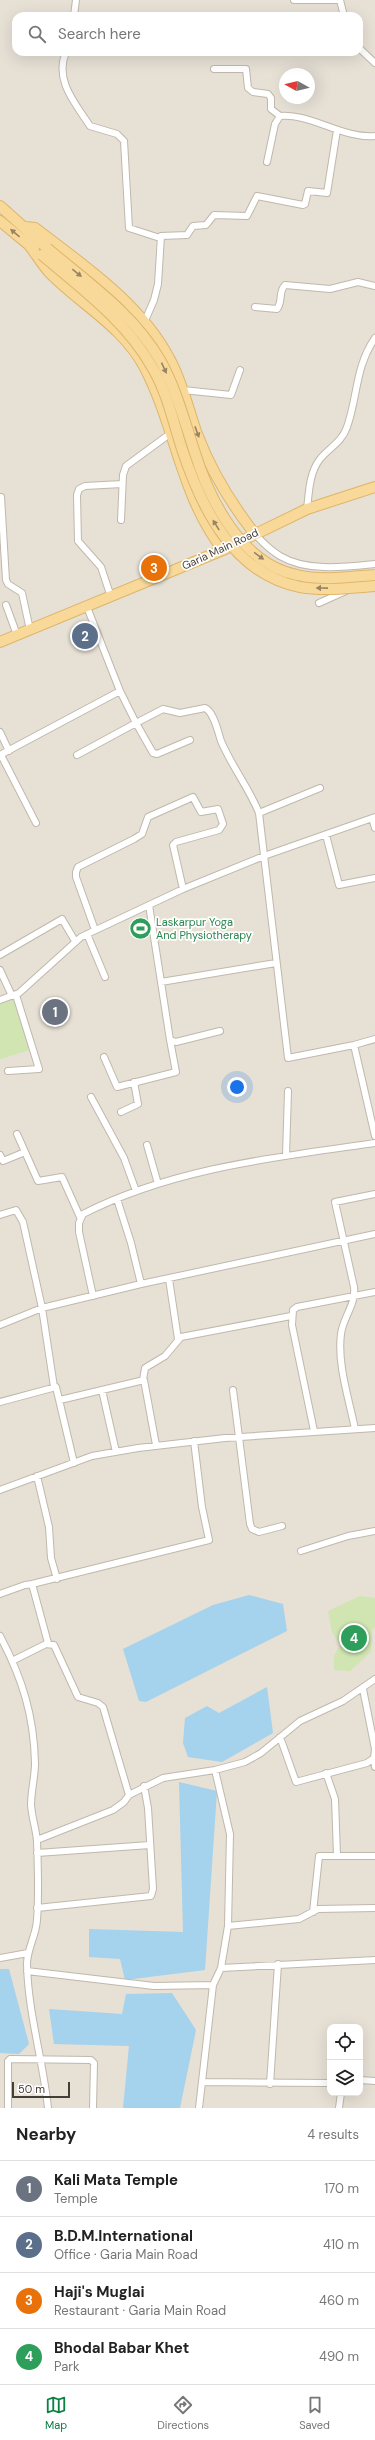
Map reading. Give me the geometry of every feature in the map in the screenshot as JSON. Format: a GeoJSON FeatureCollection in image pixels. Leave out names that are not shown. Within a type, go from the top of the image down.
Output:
{"type":"FeatureCollection","features":[{"type":"Feature","properties":{"kind":"main road"},"geometry":{"type":"LineString","coordinates":[[0,206],[25,227],[45,251],[134,340],[152,366],[166,394],[192,480],[210,515],[238,554],[265,574],[299,587],[319,589],[375,586]]}},
{"type":"Feature","properties":{"kind":"main road"},"geometry":{"type":"LineString","coordinates":[[0,221],[29,245],[49,272],[114,327],[131,346],[145,367],[171,433],[193,500],[209,532],[224,550]]}},
{"type":"Feature","properties":{"kind":"main road"},"geometry":{"type":"LineString","coordinates":[[25,227],[35,228],[67,253],[108,287],[144,323],[170,358],[210,467],[225,493],[254,533]]}},
{"type":"Feature","properties":{"kind":"main road"},"geometry":{"type":"LineString","coordinates":[[29,245],[45,251],[123,311],[160,360],[178,398],[201,474],[217,507],[234,532],[249,548],[275,567],[297,576],[316,578],[375,576]]}},
{"type":"Feature","properties":{"kind":"main road","name":"Garia Main Road"},"geometry":{"type":"LineString","coordinates":[[0,642],[224,550],[254,533],[307,509],[375,487]]}},
{"type":"Feature","properties":{"kind":"street"},"geometry":{"type":"LineString","coordinates":[[74,12],[76,0]]}},
{"type":"Feature","properties":{"kind":"street"},"geometry":{"type":"LineString","coordinates":[[294,0],[340,0],[343,12]]}},
{"type":"Feature","properties":{"kind":"street"},"geometry":{"type":"LineString","coordinates":[[363,52],[375,63]]}},
{"type":"Feature","properties":{"kind":"street"},"geometry":{"type":"LineString","coordinates":[[65,56],[61,66],[63,79],[90,126],[117,134],[124,141],[129,228],[160,238],[166,235],[187,235],[193,226],[206,225],[214,214],[247,216],[257,196],[305,204],[308,191],[327,193],[337,130]]}},
{"type":"Feature","properties":{"kind":"street"},"geometry":{"type":"LineString","coordinates":[[214,69],[246,68],[248,88],[252,92],[268,94],[271,98],[271,109],[280,116],[294,117],[358,136],[375,136]]}},
{"type":"Feature","properties":{"kind":"street"},"geometry":{"type":"LineString","coordinates":[[267,162],[275,124],[280,116]]}},
{"type":"Feature","properties":{"kind":"street"},"geometry":{"type":"LineString","coordinates":[[144,323],[154,300],[158,284],[160,238]]}},
{"type":"Feature","properties":{"kind":"street"},"geometry":{"type":"LineString","coordinates":[[255,307],[277,309],[280,306],[281,290],[285,285],[330,289],[358,282],[375,286]]}},
{"type":"Feature","properties":{"kind":"street"},"geometry":{"type":"LineString","coordinates":[[307,509],[314,470],[320,460],[339,441],[346,430],[358,374],[368,347],[375,338]]}},
{"type":"Feature","properties":{"kind":"street"},"geometry":{"type":"LineString","coordinates":[[183,390],[231,395],[240,370]]}},
{"type":"Feature","properties":{"kind":"street"},"geometry":{"type":"LineString","coordinates":[[121,520],[123,475],[131,462],[171,433]]}},
{"type":"Feature","properties":{"kind":"street"},"geometry":{"type":"LineString","coordinates":[[111,597],[100,567],[78,541],[77,495],[79,489],[85,486],[122,484]]}},
{"type":"Feature","properties":{"kind":"street"},"geometry":{"type":"LineString","coordinates":[[1,497],[6,582],[22,593],[30,630]]}},
{"type":"Feature","properties":{"kind":"street"},"geometry":{"type":"LineString","coordinates":[[254,533],[281,557],[309,566],[350,567],[375,564]]}},
{"type":"Feature","properties":{"kind":"street"},"geometry":{"type":"LineString","coordinates":[[319,603],[375,579]]}},
{"type":"Feature","properties":{"kind":"street"},"geometry":{"type":"LineString","coordinates":[[6,605],[17,635]]}},
{"type":"Feature","properties":{"kind":"street"},"geometry":{"type":"LineString","coordinates":[[87,606],[120,691],[153,753],[157,754],[190,740]]}},
{"type":"Feature","properties":{"kind":"street"},"geometry":{"type":"LineString","coordinates":[[36,823],[0,755],[120,691]]}},
{"type":"Feature","properties":{"kind":"street"},"geometry":{"type":"LineString","coordinates":[[77,755],[163,709],[180,713],[207,709],[227,754],[245,784],[259,813],[288,1058],[354,1045],[375,1039]]}},
{"type":"Feature","properties":{"kind":"street"},"geometry":{"type":"LineString","coordinates":[[0,732],[9,751]]}},
{"type":"Feature","properties":{"kind":"street"},"geometry":{"type":"LineString","coordinates":[[259,813],[320,788]]}},
{"type":"Feature","properties":{"kind":"street"},"geometry":{"type":"LineString","coordinates":[[94,930],[76,877],[78,867],[142,834],[148,817],[193,797],[201,812],[218,808],[223,824],[219,830],[176,842],[173,845],[183,889]]}},
{"type":"Feature","properties":{"kind":"street"},"geometry":{"type":"LineString","coordinates":[[0,1000],[14,996],[75,942],[87,934],[183,889],[264,856],[374,818],[375,828]]}},
{"type":"Feature","properties":{"kind":"street"},"geometry":{"type":"LineString","coordinates":[[326,835],[339,885],[375,878]]}},
{"type":"Feature","properties":{"kind":"street"},"geometry":{"type":"LineString","coordinates":[[104,1057],[117,1087],[176,1072],[150,905]]}},
{"type":"Feature","properties":{"kind":"street"},"geometry":{"type":"LineString","coordinates":[[0,955],[62,919],[75,942]]}},
{"type":"Feature","properties":{"kind":"street"},"geometry":{"type":"LineString","coordinates":[[87,934],[105,977]]}},
{"type":"Feature","properties":{"kind":"street"},"geometry":{"type":"LineString","coordinates":[[161,982],[276,963]]}},
{"type":"Feature","properties":{"kind":"street"},"geometry":{"type":"LineString","coordinates":[[0,970],[14,996],[39,1069],[8,1071]]}},
{"type":"Feature","properties":{"kind":"street"},"geometry":{"type":"LineString","coordinates":[[170,1040],[176,1042],[220,1031]]}},
{"type":"Feature","properties":{"kind":"street"},"geometry":{"type":"LineString","coordinates":[[354,1045],[375,1136]]}},
{"type":"Feature","properties":{"kind":"street"},"geometry":{"type":"LineString","coordinates":[[121,1112],[138,1104],[134,1082]]}},
{"type":"Feature","properties":{"kind":"street"},"geometry":{"type":"LineString","coordinates":[[286,1156],[288,1091]]}},
{"type":"Feature","properties":{"kind":"street"},"geometry":{"type":"LineString","coordinates":[[91,1097],[124,1158],[136,1191]]}},
{"type":"Feature","properties":{"kind":"street"},"geometry":{"type":"LineString","coordinates":[[17,1134],[38,1181],[62,1177],[80,1218],[79,1232],[92,1296]]}},
{"type":"Feature","properties":{"kind":"street"},"geometry":{"type":"LineString","coordinates":[[80,1218],[87,1211],[136,1191],[158,1184],[271,1157],[375,1143]]}},
{"type":"Feature","properties":{"kind":"street"},"geometry":{"type":"LineString","coordinates":[[147,1145],[158,1184]]}},
{"type":"Feature","properties":{"kind":"street"},"geometry":{"type":"LineString","coordinates":[[0,1155],[4,1161],[25,1152]]}},
{"type":"Feature","properties":{"kind":"street"},"geometry":{"type":"LineString","coordinates":[[355,1429],[340,1348],[341,1333],[355,1297],[335,1202],[375,1194]]}},
{"type":"Feature","properties":{"kind":"street"},"geometry":{"type":"LineString","coordinates":[[117,1199],[132,1243],[141,1284]]}},
{"type":"Feature","properties":{"kind":"street"},"geometry":{"type":"LineString","coordinates":[[0,1215],[15,1210],[24,1222],[42,1308],[54,1387],[60,1400],[74,1463]]}},
{"type":"Feature","properties":{"kind":"street"},"geometry":{"type":"LineString","coordinates":[[0,1325],[42,1308],[141,1284],[375,1234]]}},
{"type":"Feature","properties":{"kind":"street"},"geometry":{"type":"LineString","coordinates":[[169,1279],[178,1339]]}},
{"type":"Feature","properties":{"kind":"street"},"geometry":{"type":"LineString","coordinates":[[156,1445],[143,1380],[145,1368],[165,1356],[178,1339],[291,1316],[297,1307],[375,1292]]}},
{"type":"Feature","properties":{"kind":"street"},"geometry":{"type":"LineString","coordinates":[[291,1316],[314,1431]]}},
{"type":"Feature","properties":{"kind":"street"},"geometry":{"type":"LineString","coordinates":[[60,1400],[143,1380]]}},
{"type":"Feature","properties":{"kind":"street"},"geometry":{"type":"LineString","coordinates":[[0,1402],[54,1387]]}},
{"type":"Feature","properties":{"kind":"street"},"geometry":{"type":"LineString","coordinates":[[102,1390],[116,1452]]}},
{"type":"Feature","properties":{"kind":"street"},"geometry":{"type":"LineString","coordinates":[[233,1390],[247,1511],[252,1529],[259,1532],[282,1526]]}},
{"type":"Feature","properties":{"kind":"street"},"geometry":{"type":"LineString","coordinates":[[0,1490],[74,1463],[116,1452],[156,1445],[314,1431],[375,1428]]}},
{"type":"Feature","properties":{"kind":"street"},"geometry":{"type":"LineString","coordinates":[[0,1594],[28,1584],[209,1540],[202,1507],[194,1441]]}},
{"type":"Feature","properties":{"kind":"street"},"geometry":{"type":"LineString","coordinates":[[37,1476],[49,1527],[51,1558],[57,1578]]}},
{"type":"Feature","properties":{"kind":"street"},"geometry":{"type":"LineString","coordinates":[[301,1551],[348,1536],[375,1531]]}},
{"type":"Feature","properties":{"kind":"street"},"geometry":{"type":"LineString","coordinates":[[32,1584],[48,1643],[56,1648],[78,1697],[103,1707],[129,1795]]}},
{"type":"Feature","properties":{"kind":"street"},"geometry":{"type":"LineString","coordinates":[[0,1636],[14,1660],[27,1697],[31,1721],[35,1765],[31,1803],[37,1853],[37,1908],[36,1929],[28,1953],[27,1971],[30,2003],[41,2057],[48,2108]]}},
{"type":"Feature","properties":{"kind":"street"},"geometry":{"type":"LineString","coordinates":[[14,1660],[48,1643]]}},
{"type":"Feature","properties":{"kind":"street"},"geometry":{"type":"LineString","coordinates":[[36,1840],[113,1810],[124,1802],[129,1795],[144,1786],[178,1774],[214,1770],[240,1763],[258,1756],[280,1737],[310,1716],[343,1701],[363,1689],[375,1679]]}},
{"type":"Feature","properties":{"kind":"street"},"geometry":{"type":"LineString","coordinates":[[363,1689],[374,1750],[375,1767]]}},
{"type":"Feature","properties":{"kind":"street"},"geometry":{"type":"LineString","coordinates":[[280,1737],[296,1782],[367,1762],[374,1758]]}},
{"type":"Feature","properties":{"kind":"street"},"geometry":{"type":"LineString","coordinates":[[198,2108],[203,2082],[213,1985],[221,1968],[228,1926],[230,1834],[214,1770]]}},
{"type":"Feature","properties":{"kind":"street"},"geometry":{"type":"LineString","coordinates":[[326,1773],[335,1799],[337,1855]]}},
{"type":"Feature","properties":{"kind":"street"},"geometry":{"type":"LineString","coordinates":[[37,1908],[150,1897],[153,1889],[148,1808],[144,1786]]}},
{"type":"Feature","properties":{"kind":"street"},"geometry":{"type":"LineString","coordinates":[[37,1853],[150,1845]]}},
{"type":"Feature","properties":{"kind":"street"},"geometry":{"type":"LineString","coordinates":[[313,1912],[318,1858],[322,1855],[375,1856]]}},
{"type":"Feature","properties":{"kind":"street"},"geometry":{"type":"LineString","coordinates":[[228,1926],[299,1919],[320,1909],[375,1908]]}},
{"type":"Feature","properties":{"kind":"street"},"geometry":{"type":"LineString","coordinates":[[0,1958],[28,1953]]}},
{"type":"Feature","properties":{"kind":"street"},"geometry":{"type":"LineString","coordinates":[[221,1968],[375,1960]]}},
{"type":"Feature","properties":{"kind":"street"},"geometry":{"type":"LineString","coordinates":[[270,2084],[278,1964]]}},
{"type":"Feature","properties":{"kind":"street"},"geometry":{"type":"LineString","coordinates":[[27,1971],[154,1986],[213,1985]]}},
{"type":"Feature","properties":{"kind":"street"},"geometry":{"type":"LineString","coordinates":[[8,2108],[8,2061],[10,2058],[41,2057],[91,2060],[94,2063],[93,2108]]}},
{"type":"Feature","properties":{"kind":"street"},"geometry":{"type":"LineString","coordinates":[[363,2080],[375,2081]]}},
{"type":"Feature","properties":{"kind":"street"},"geometry":{"type":"LineString","coordinates":[[203,2082],[270,2084],[327,2083]]}},
{"type":"Feature","properties":{"kind":"street"},"geometry":{"type":"LineString","coordinates":[[339,2108],[341,2096]]}},
{"type":"Feature","properties":{"kind":"shaded area"},"geometry":{"type":"Polygon","coordinates":[[[0,0],[375,0],[375,2108],[0,2108],[0,0]]]}},
{"type":"Feature","properties":{"kind":"green space"},"geometry":{"type":"Polygon","coordinates":[[[14,1000],[30,1050],[0,1059],[0,1004],[14,1000]]]}},
{"type":"Feature","properties":{"kind":"green space"},"geometry":{"type":"Polygon","coordinates":[[[360,1596],[375,1598],[375,1627],[372,1630],[371,1652],[350,1671],[334,1670],[334,1656],[340,1645],[332,1632],[328,1611],[360,1596]]]}},
{"type":"Feature","properties":{"kind":"water"},"geometry":{"type":"Polygon","coordinates":[[[249,1595],[283,1604],[287,1631],[146,1702],[139,1701],[123,1649],[213,1605],[249,1595]]]}},
{"type":"Feature","properties":{"kind":"water"},"geometry":{"type":"Polygon","coordinates":[[[267,1687],[273,1733],[222,1762],[188,1757],[183,1743],[185,1718],[207,1706],[219,1713],[267,1687]]]}},
{"type":"Feature","properties":{"kind":"water"},"geometry":{"type":"Polygon","coordinates":[[[179,1782],[217,1791],[205,1970],[125,1980],[120,1959],[89,1957],[89,1929],[183,1932],[179,1782]]]}},
{"type":"Feature","properties":{"kind":"water"},"geometry":{"type":"Polygon","coordinates":[[[0,1969],[9,1969],[29,2044],[19,2054],[0,2053],[0,1969]]]}},
{"type":"Feature","properties":{"kind":"water"},"geometry":{"type":"Polygon","coordinates":[[[172,1993],[196,2030],[180,2108],[123,2108],[129,2046],[54,2044],[49,2009],[122,2014],[126,1994],[172,1993]]]}},
{"type":"Feature","properties":{"kind":"place","name":"Haji's Muglai"},"geometry":{"type":"Point","coordinates":[154,568]}},
{"type":"Feature","properties":{"kind":"place","name":"B.D.M.International"},"geometry":{"type":"Point","coordinates":[85,636]}},
{"type":"Feature","properties":{"kind":"place","name":"Laskarpur Yoga And Physiotherapy"},"geometry":{"type":"Point","coordinates":[141,928]}},
{"type":"Feature","properties":{"kind":"place","name":"Kali Mata Temple"},"geometry":{"type":"Point","coordinates":[55,1012]}},
{"type":"Feature","properties":{"kind":"place","name":"Bhodal Babar Khet"},"geometry":{"type":"Point","coordinates":[354,1638]}}]}
